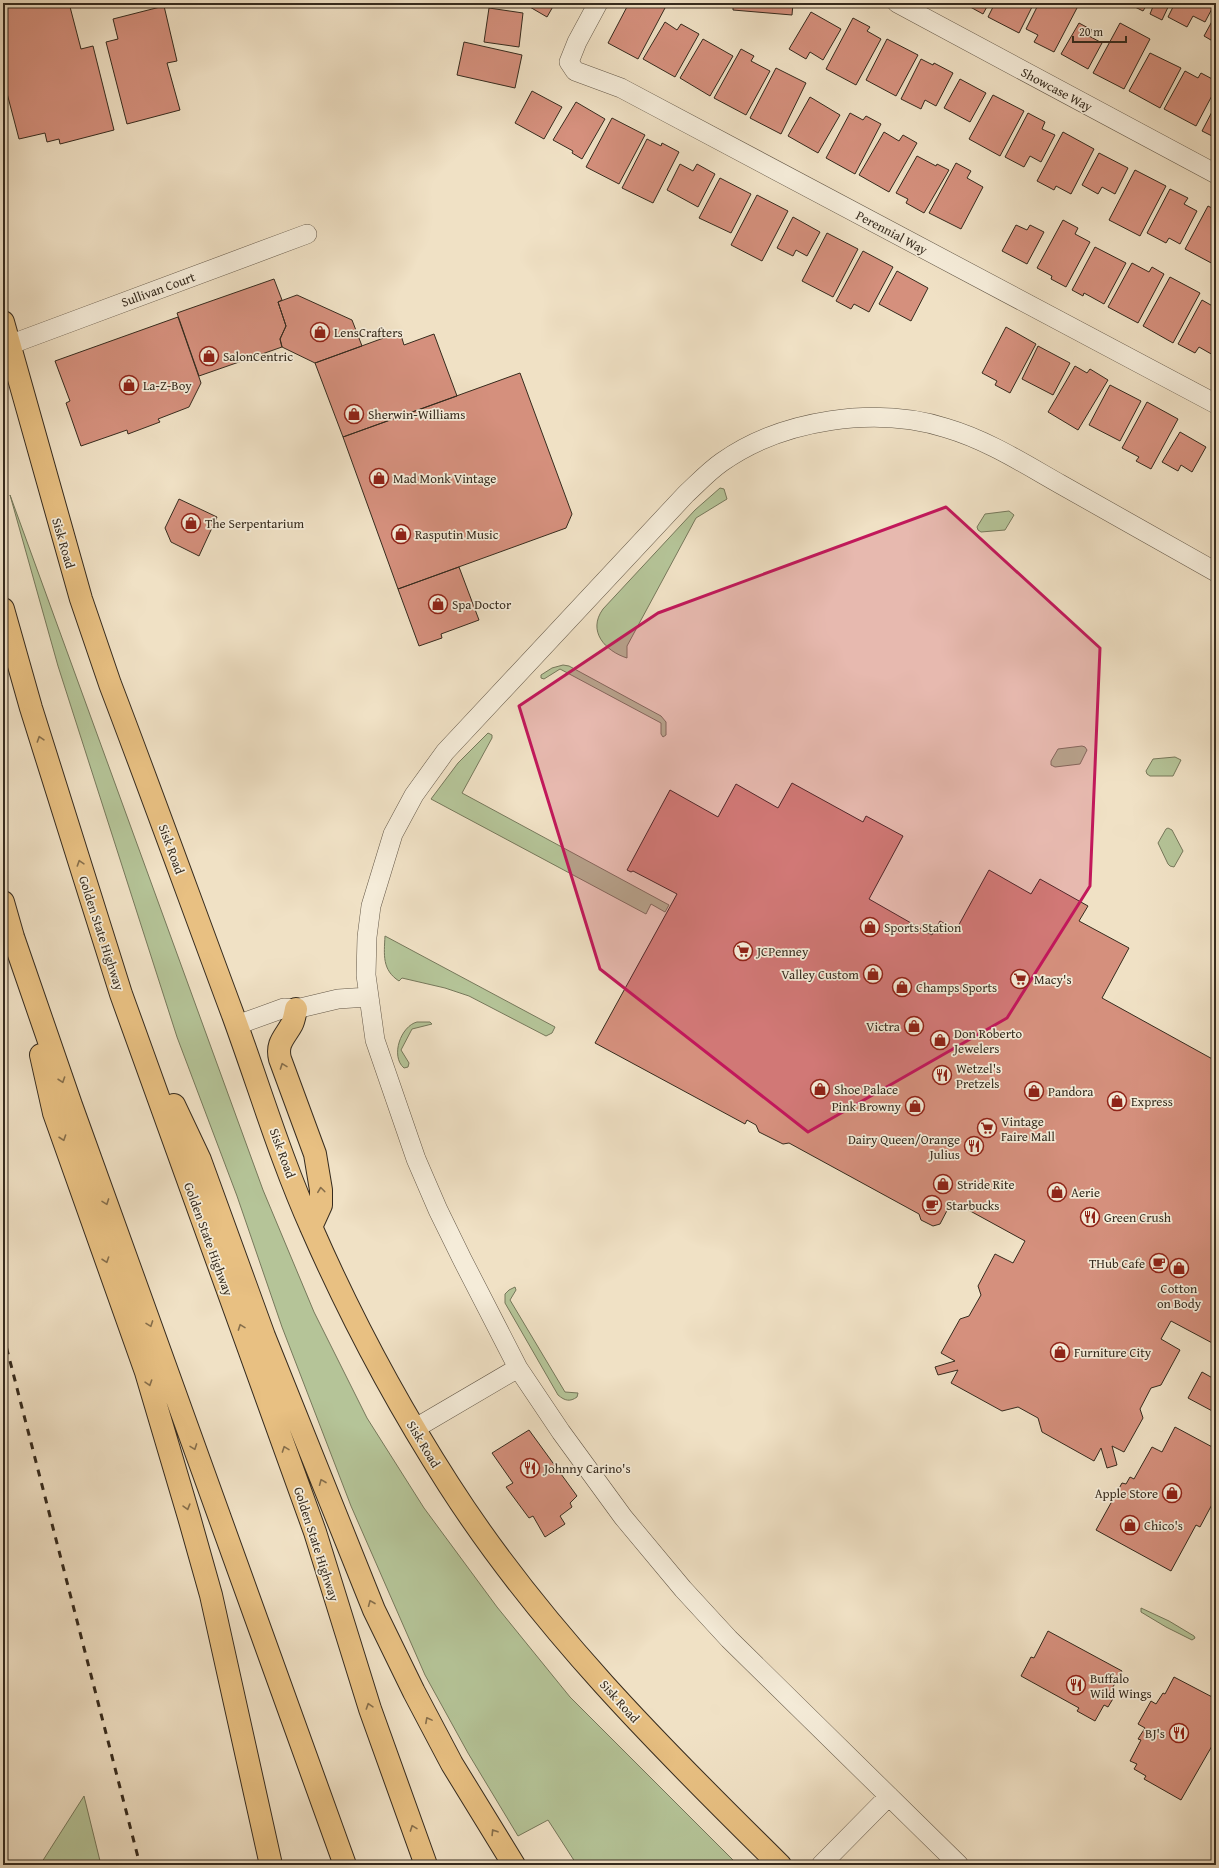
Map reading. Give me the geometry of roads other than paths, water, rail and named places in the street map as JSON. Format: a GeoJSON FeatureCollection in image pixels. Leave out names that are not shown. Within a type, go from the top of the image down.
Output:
{"type":"FeatureCollection","features":[{"type":"Feature","properties":{"kind":"main road","name":"Sisk Road"},"geometry":{"type":"LineString","coordinates":[[3,322],[81,599],[110,684],[311,1227],[353,1318],[414,1429],[450,1487],[495,1550],[586,1664],[642,1725],[780,1865]]}},
{"type":"Feature","properties":{"kind":"main road","name":"Golden State Highway"},"geometry":{"type":"LineString","coordinates":[[3,609],[31,708],[121,994],[315,1532],[370,1709],[426,1865]]}},
{"type":"Feature","properties":{"kind":"main road"},"geometry":{"type":"LineString","coordinates":[[3,902],[13,937],[54,1113],[146,1372],[190,1517],[211,1595],[272,1865]]}},
{"type":"Feature","properties":{"kind":"main road"},"geometry":{"type":"LineString","coordinates":[[13,937],[71,1105],[345,1865]]}},
{"type":"Feature","properties":{"kind":"main road"},"geometry":{"type":"LineString","coordinates":[[121,994],[200,1160],[264,1336],[374,1610],[414,1692],[452,1764],[514,1865]]}},
{"type":"Feature","properties":{"kind":"main road"},"geometry":{"type":"LineString","coordinates":[[296,1009],[292,1024],[281,1040],[279,1051],[280,1059],[314,1154],[321,1190],[321,1205],[311,1227]]}},
{"type":"Feature","properties":{"kind":"street","name":"Perennial Way"},"geometry":{"type":"LineString","coordinates":[[598,3],[577,42],[569,62],[576,71],[621,88],[1216,404]]}},
{"type":"Feature","properties":{"kind":"street","name":"Showcase Way"},"geometry":{"type":"LineString","coordinates":[[898,3],[1216,174]]}},
{"type":"Feature","properties":{"kind":"street","name":"Sullivan Court"},"geometry":{"type":"LineString","coordinates":[[9,345],[307,234]]}},
{"type":"Feature","properties":{"kind":"street"},"geometry":{"type":"LineString","coordinates":[[959,1865],[746,1656],[683,1589],[614,1505],[561,1432],[518,1368],[462,1259],[416,1159],[375,1040],[366,975],[367,937],[371,906],[393,834],[418,789],[445,752],[681,500],[722,462],[744,449],[794,429],[821,422],[876,417],[900,419],[946,428],[1006,453],[1216,572]]}},
{"type":"Feature","properties":{"kind":"street"},"geometry":{"type":"LineString","coordinates":[[237,1025],[284,1008],[296,1009],[338,999],[368,997]]}},
{"type":"Feature","properties":{"kind":"street"},"geometry":{"type":"LineString","coordinates":[[414,1429],[518,1368]]}},
{"type":"Feature","properties":{"kind":"street"},"geometry":{"type":"LineString","coordinates":[[821,1865],[889,1796]]}},
{"type":"Feature","properties":{"kind":"railway"},"geometry":{"type":"LineString","coordinates":[[3,1334],[140,1865]]}},
{"type":"Feature","properties":{"kind":"place","name":"LensCrafters"},"geometry":{"type":"Point","coordinates":[320,332]}},
{"type":"Feature","properties":{"kind":"place","name":"SalonCentric"},"geometry":{"type":"Point","coordinates":[209,356]}},
{"type":"Feature","properties":{"kind":"place","name":"La-Z-Boy"},"geometry":{"type":"Point","coordinates":[129,385]}},
{"type":"Feature","properties":{"kind":"place","name":"Sherwin-Williams"},"geometry":{"type":"Point","coordinates":[354,414]}},
{"type":"Feature","properties":{"kind":"place","name":"Mad Monk Vintage"},"geometry":{"type":"Point","coordinates":[379,478]}},
{"type":"Feature","properties":{"kind":"place","name":"The Serpentarium"},"geometry":{"type":"Point","coordinates":[191,523]}},
{"type":"Feature","properties":{"kind":"place","name":"Rasputin Music"},"geometry":{"type":"Point","coordinates":[401,534]}},
{"type":"Feature","properties":{"kind":"place","name":"Spa Doctor"},"geometry":{"type":"Point","coordinates":[438,604]}},
{"type":"Feature","properties":{"kind":"place","name":"Sports Station"},"geometry":{"type":"Point","coordinates":[870,927]}},
{"type":"Feature","properties":{"kind":"place","name":"JCPenney"},"geometry":{"type":"Point","coordinates":[743,951]}},
{"type":"Feature","properties":{"kind":"place","name":"Valley Custom"},"geometry":{"type":"Point","coordinates":[873,974]}},
{"type":"Feature","properties":{"kind":"place","name":"Macy's"},"geometry":{"type":"Point","coordinates":[1020,979]}},
{"type":"Feature","properties":{"kind":"place","name":"Champs Sports"},"geometry":{"type":"Point","coordinates":[902,987]}},
{"type":"Feature","properties":{"kind":"place","name":"Victra"},"geometry":{"type":"Point","coordinates":[914,1026]}},
{"type":"Feature","properties":{"kind":"place","name":"Don Roberto Jewelers"},"geometry":{"type":"Point","coordinates":[940,1040]}},
{"type":"Feature","properties":{"kind":"place","name":"Wetzel's Pretzels"},"geometry":{"type":"Point","coordinates":[942,1075]}},
{"type":"Feature","properties":{"kind":"place","name":"Shoe Palace"},"geometry":{"type":"Point","coordinates":[820,1089]}},
{"type":"Feature","properties":{"kind":"place","name":"Pandora"},"geometry":{"type":"Point","coordinates":[1034,1091]}},
{"type":"Feature","properties":{"kind":"place","name":"Express"},"geometry":{"type":"Point","coordinates":[1117,1101]}},
{"type":"Feature","properties":{"kind":"place","name":"Pink Browny"},"geometry":{"type":"Point","coordinates":[915,1106]}},
{"type":"Feature","properties":{"kind":"place","name":"Vintage Faire Mall"},"geometry":{"type":"Point","coordinates":[987,1128]}},
{"type":"Feature","properties":{"kind":"place","name":"Dairy Queen/Orange Julius"},"geometry":{"type":"Point","coordinates":[974,1146]}},
{"type":"Feature","properties":{"kind":"place","name":"Stride Rite"},"geometry":{"type":"Point","coordinates":[943,1184]}},
{"type":"Feature","properties":{"kind":"place","name":"Aerie"},"geometry":{"type":"Point","coordinates":[1057,1192]}},
{"type":"Feature","properties":{"kind":"place","name":"Starbucks"},"geometry":{"type":"Point","coordinates":[932,1205]}},
{"type":"Feature","properties":{"kind":"place","name":"Green Crush"},"geometry":{"type":"Point","coordinates":[1090,1217]}},
{"type":"Feature","properties":{"kind":"place","name":"THub Cafe"},"geometry":{"type":"Point","coordinates":[1159,1263]}},
{"type":"Feature","properties":{"kind":"place","name":"Cotton on Body"},"geometry":{"type":"Point","coordinates":[1179,1268]}},
{"type":"Feature","properties":{"kind":"place","name":"Furniture City"},"geometry":{"type":"Point","coordinates":[1060,1352]}},
{"type":"Feature","properties":{"kind":"place","name":"Johnny Carino's"},"geometry":{"type":"Point","coordinates":[530,1468]}},
{"type":"Feature","properties":{"kind":"place","name":"Apple Store"},"geometry":{"type":"Point","coordinates":[1172,1493]}},
{"type":"Feature","properties":{"kind":"place","name":"Chico's"},"geometry":{"type":"Point","coordinates":[1130,1525]}},
{"type":"Feature","properties":{"kind":"place","name":"Buffalo Wild Wings"},"geometry":{"type":"Point","coordinates":[1076,1685]}},
{"type":"Feature","properties":{"kind":"place","name":"BJ's"},"geometry":{"type":"Point","coordinates":[1179,1733]}}]}
